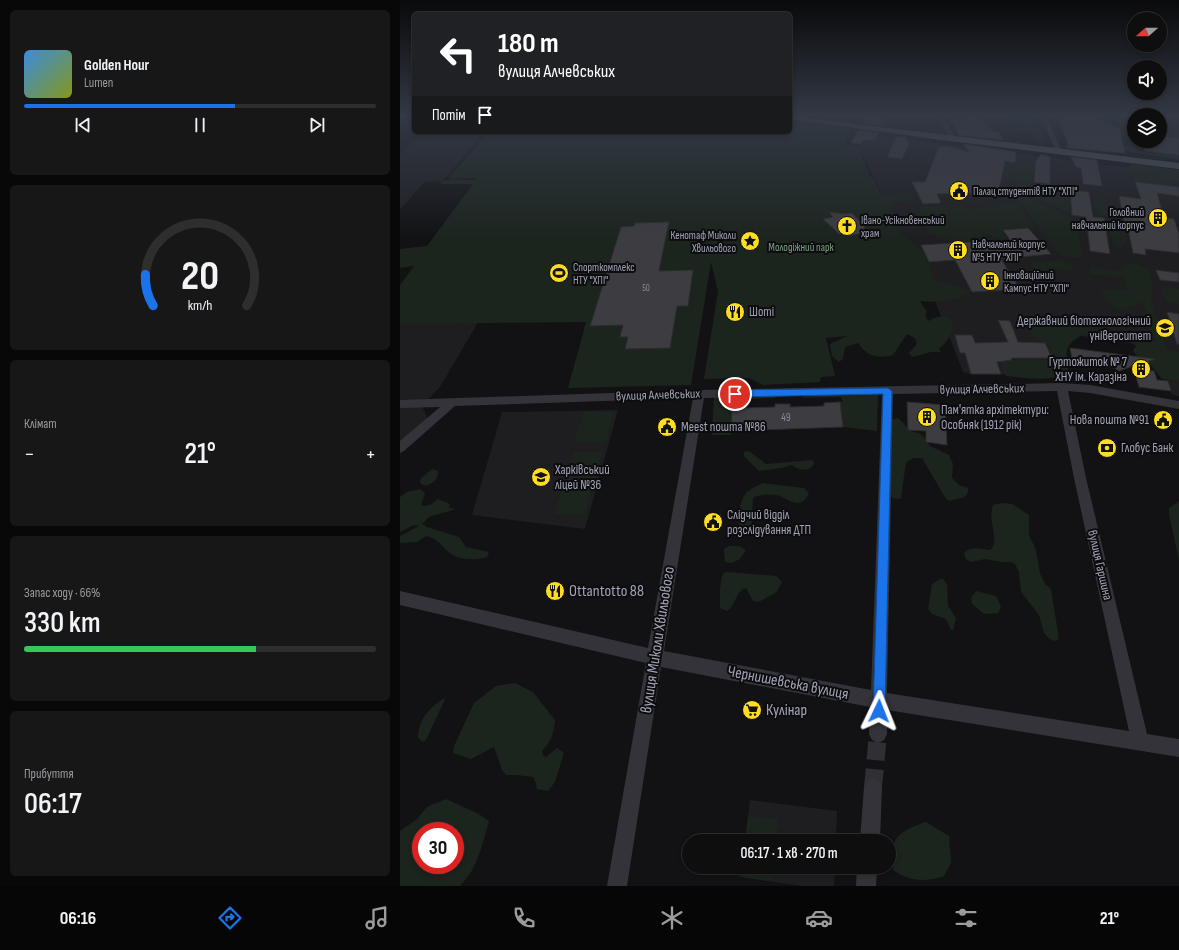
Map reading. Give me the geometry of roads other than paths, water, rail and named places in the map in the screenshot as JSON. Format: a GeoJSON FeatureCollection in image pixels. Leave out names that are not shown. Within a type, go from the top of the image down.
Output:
{"type":"FeatureCollection","features":[{"type":"Feature","properties":{"kind":"main road"},"geometry":{"type":"LineString","coordinates":[[1105,157],[1179,166]]}},
{"type":"Feature","properties":{"kind":"street","name":"вулиця Алчевських"},"geometry":{"type":"LineString","coordinates":[[400,404],[699,394],[1062,387],[1090,389],[1179,405]]}},
{"type":"Feature","properties":{"kind":"street","name":"вулиця Гаршина"},"geometry":{"type":"LineString","coordinates":[[1062,387],[1080,478],[1140,742]]}},
{"type":"Feature","properties":{"kind":"street"},"geometry":{"type":"LineString","coordinates":[[878,734],[888,391]]}},
{"type":"Feature","properties":{"kind":"street","name":"вулиця Миколи Хвильового"},"geometry":{"type":"LineString","coordinates":[[617,886],[636,784],[654,658],[685,465],[699,394]]}},
{"type":"Feature","properties":{"kind":"street"},"geometry":{"type":"LineString","coordinates":[[400,448],[453,402]]}},
{"type":"Feature","properties":{"kind":"street","name":"Чернишевська вулиця"},"geometry":{"type":"LineString","coordinates":[[400,598],[654,658],[880,700],[1179,748]]}},
{"type":"Feature","properties":{"kind":"street"},"geometry":{"type":"LineString","coordinates":[[870,834],[873,787]]}},
{"type":"Feature","properties":{"kind":"street"},"geometry":{"type":"LineString","coordinates":[[866,886],[867,874]]}},
{"type":"Feature","properties":{"kind":"tunnel"},"geometry":{"type":"LineString","coordinates":[[873,787],[878,734]]}},
{"type":"Feature","properties":{"kind":"place","name":"Палац студентів НТУ \"ХПІ\""},"geometry":{"type":"Point","coordinates":[959,191]}},
{"type":"Feature","properties":{"kind":"place","name":"Головний навчальний корпус"},"geometry":{"type":"Point","coordinates":[1158,218]}},
{"type":"Feature","properties":{"kind":"place","name":"Івано-Усікновенський храм"},"geometry":{"type":"Point","coordinates":[847,226]}},
{"type":"Feature","properties":{"kind":"place","name":"Кенотаф Миколи Хвильового"},"geometry":{"type":"Point","coordinates":[750,241]}},
{"type":"Feature","properties":{"kind":"place","name":"Навчальний корпус №5 НТУ \"ХПІ\""},"geometry":{"type":"Point","coordinates":[958,250]}},
{"type":"Feature","properties":{"kind":"place","name":"Спорткомплекс НТУ \"ХПІ\""},"geometry":{"type":"Point","coordinates":[559,273]}},
{"type":"Feature","properties":{"kind":"place","name":"Інноваційний Кампус НТУ \"ХПІ\""},"geometry":{"type":"Point","coordinates":[990,281]}},
{"type":"Feature","properties":{"kind":"place","name":"Шоті"},"geometry":{"type":"Point","coordinates":[735,312]}},
{"type":"Feature","properties":{"kind":"place","name":"Державний біотехнологічний університет"},"geometry":{"type":"Point","coordinates":[1165,328]}},
{"type":"Feature","properties":{"kind":"place","name":"Гуртожиток № 7 ХНУ ім. Каразіна"},"geometry":{"type":"Point","coordinates":[1141,369]}},
{"type":"Feature","properties":{"kind":"place","name":"Пам'ятка архітектури: Особняк (1912 рік)"},"geometry":{"type":"Point","coordinates":[927,417]}},
{"type":"Feature","properties":{"kind":"place","name":"Нова пошта №91"},"geometry":{"type":"Point","coordinates":[1163,420]}},
{"type":"Feature","properties":{"kind":"place","name":"Meest пошта №86"},"geometry":{"type":"Point","coordinates":[667,427]}},
{"type":"Feature","properties":{"kind":"place","name":"Глобус Банк"},"geometry":{"type":"Point","coordinates":[1107,448]}},
{"type":"Feature","properties":{"kind":"place","name":"Харківський ліцей №36"},"geometry":{"type":"Point","coordinates":[541,477]}},
{"type":"Feature","properties":{"kind":"place","name":"Слідчий відділ розслідування ДТП"},"geometry":{"type":"Point","coordinates":[713,522]}},
{"type":"Feature","properties":{"kind":"place","name":"Ottantotto 88"},"geometry":{"type":"Point","coordinates":[555,591]}},
{"type":"Feature","properties":{"kind":"place","name":"Кулінар"},"geometry":{"type":"Point","coordinates":[752,710]}},
{"type":"Feature","properties":{"kind":"park label","name":"Молодіжний парк"},"geometry":{"type":"Point","coordinates":[801,247]}}]}
